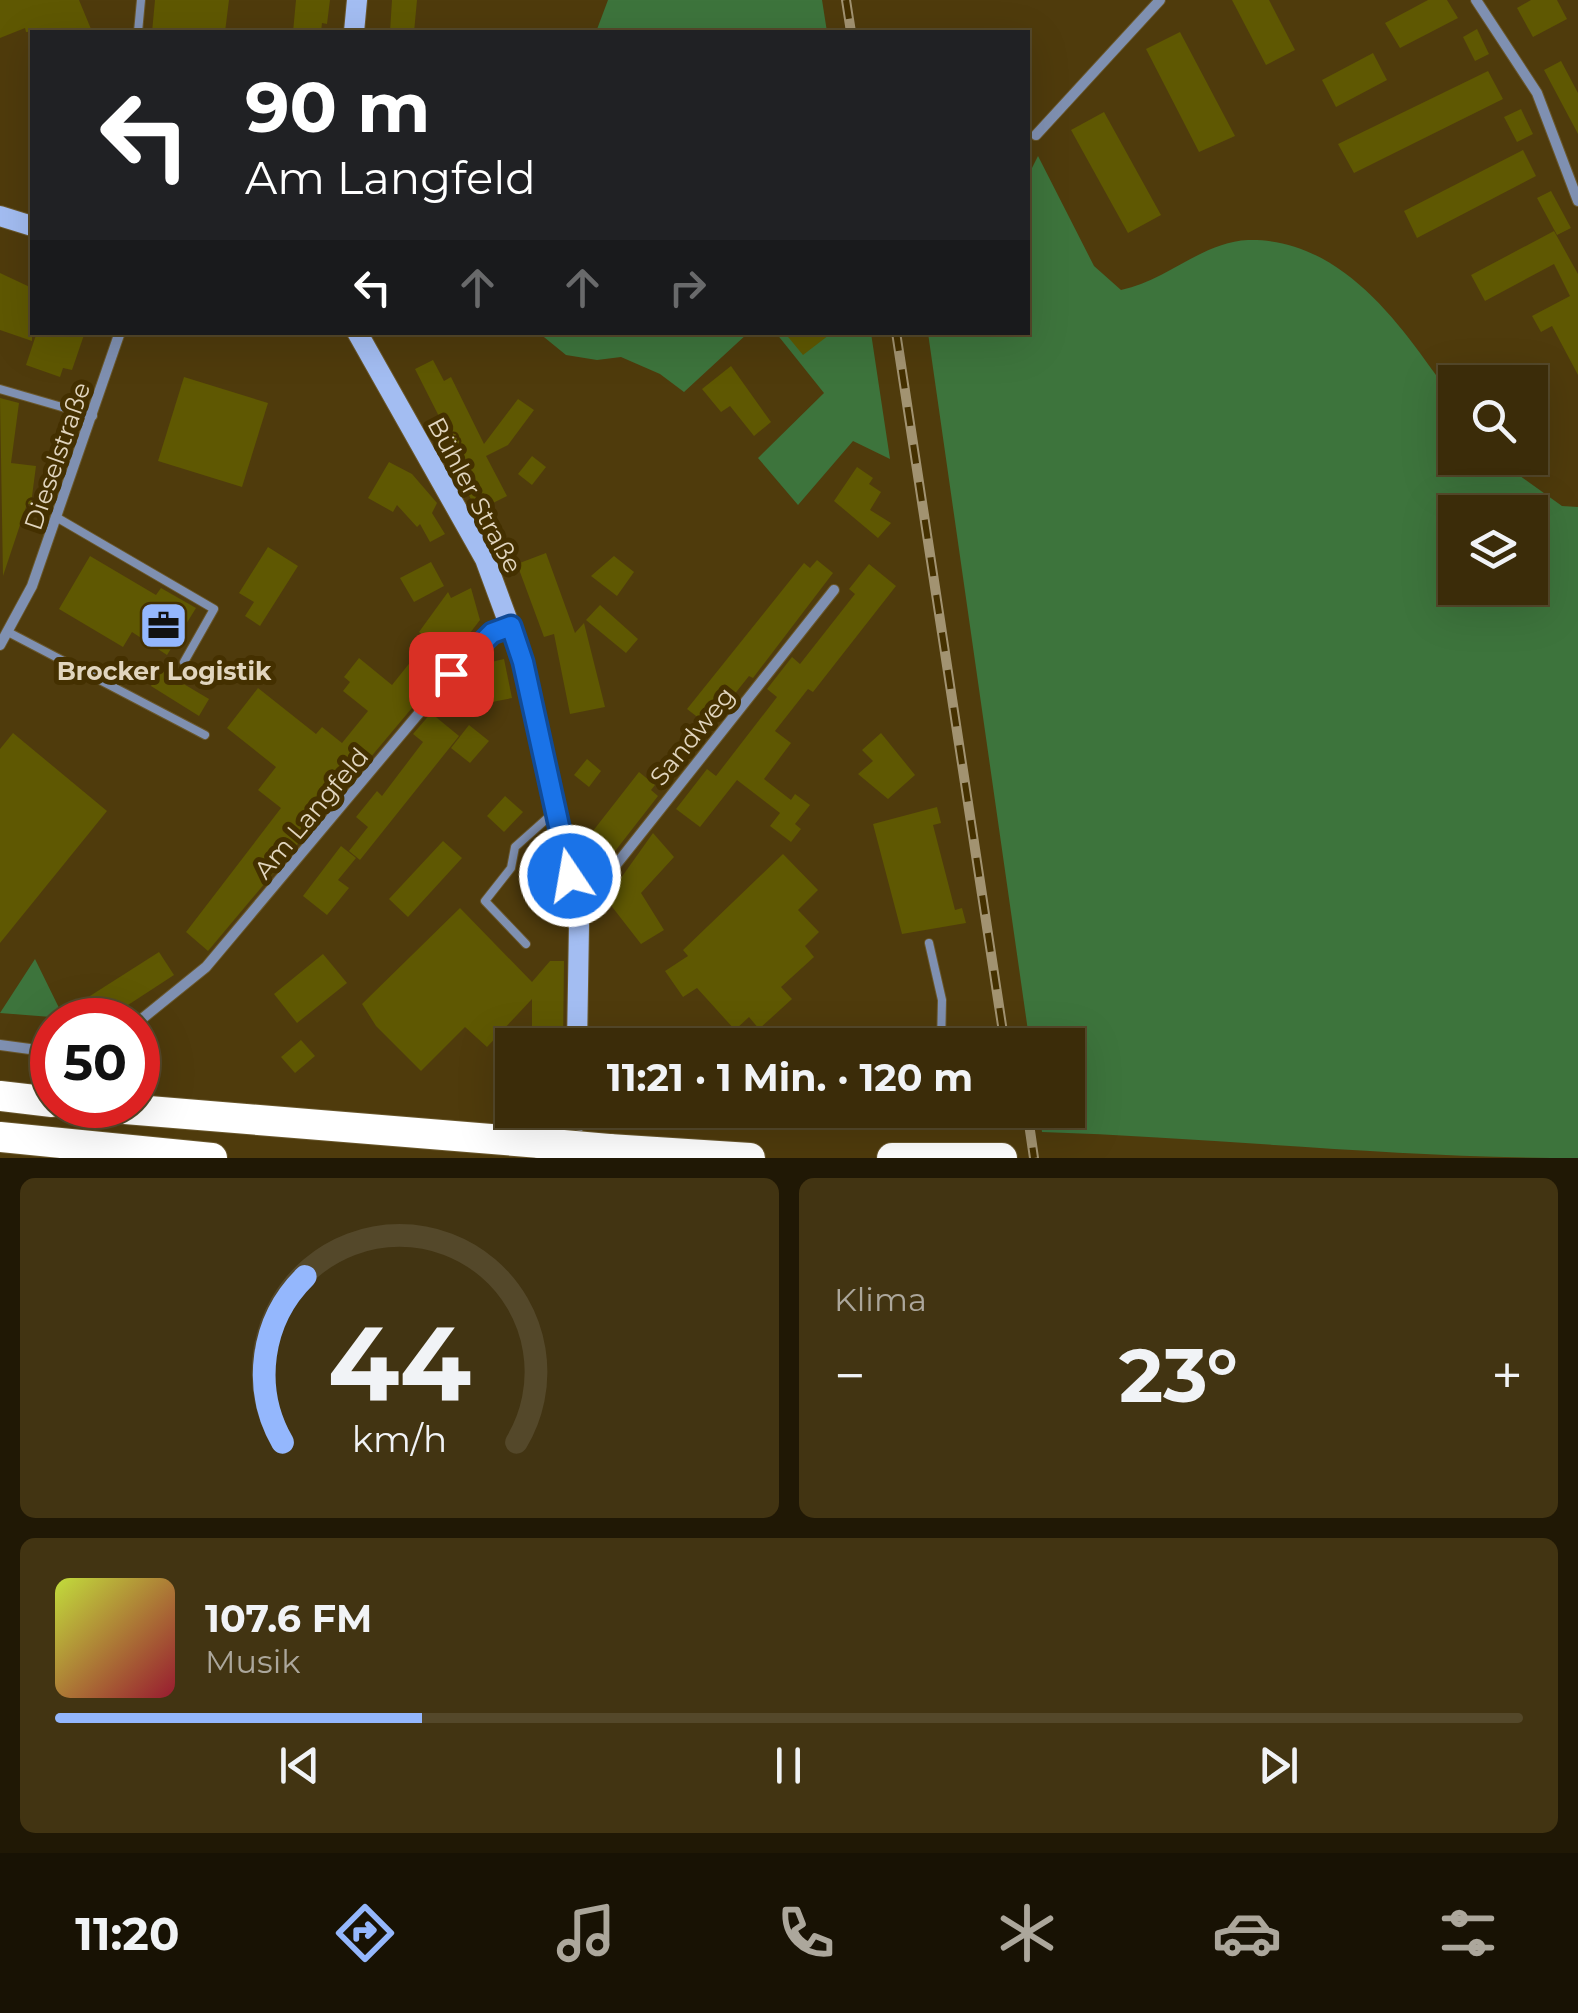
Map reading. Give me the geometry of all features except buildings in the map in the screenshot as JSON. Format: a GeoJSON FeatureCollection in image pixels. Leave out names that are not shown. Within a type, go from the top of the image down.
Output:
{"type":"FeatureCollection","features":[{"type":"Feature","properties":{"kind":"highway"},"geometry":{"type":"LineString","coordinates":[[0,1096],[30,1099]]}},
{"type":"Feature","properties":{"kind":"highway"},"geometry":{"type":"LineString","coordinates":[[160,1112],[750,1158]]}},
{"type":"Feature","properties":{"kind":"highway"},"geometry":{"type":"LineString","coordinates":[[0,1137],[212,1158]]}},
{"type":"Feature","properties":{"kind":"highway"},"geometry":{"type":"LineString","coordinates":[[892,1158],[1002,1158]]}},
{"type":"Feature","properties":{"kind":"main road"},"geometry":{"type":"LineString","coordinates":[[354,30],[357,0]]}},
{"type":"Feature","properties":{"kind":"main road"},"geometry":{"type":"LineString","coordinates":[[0,216],[30,225]]}},
{"type":"Feature","properties":{"kind":"main road","name":"Bühler Straße"},"geometry":{"type":"LineString","coordinates":[[359,335],[460,512],[511,626],[574,896],[579,940],[577,1028]]}},
{"type":"Feature","properties":{"kind":"main road"},"geometry":{"type":"LineString","coordinates":[[570,1158],[572,1128]]}},
{"type":"Feature","properties":{"kind":"street"},"geometry":{"type":"LineString","coordinates":[[1036,135],[1160,0]]}},
{"type":"Feature","properties":{"kind":"street"},"geometry":{"type":"LineString","coordinates":[[1476,0],[1537,93],[1578,200]]}},
{"type":"Feature","properties":{"kind":"street","name":"Dieselstraße"},"geometry":{"type":"LineString","coordinates":[[0,645],[32,586],[119,335]]}},
{"type":"Feature","properties":{"kind":"street","name":"Sandweg"},"geometry":{"type":"LineString","coordinates":[[574,896],[604,880],[834,590]]}},
{"type":"Feature","properties":{"kind":"street","name":"Am Langfeld"},"geometry":{"type":"LineString","coordinates":[[160,1004],[206,967],[451,674],[492,633],[511,626]]}},
{"type":"Feature","properties":{"kind":"street"},"geometry":{"type":"LineString","coordinates":[[0,1046],[30,1049]]}},
{"type":"Feature","properties":{"kind":"lane"},"geometry":{"type":"LineString","coordinates":[[138,30],[141,0]]}},
{"type":"Feature","properties":{"kind":"lane"},"geometry":{"type":"LineString","coordinates":[[0,389],[93,416]]}},
{"type":"Feature","properties":{"kind":"lane"},"geometry":{"type":"LineString","coordinates":[[56,516],[214,609],[184,662]]}},
{"type":"Feature","properties":{"kind":"lane"},"geometry":{"type":"LineString","coordinates":[[8,632],[205,735]]}},
{"type":"Feature","properties":{"kind":"lane"},"geometry":{"type":"LineString","coordinates":[[526,944],[485,902],[511,868],[515,847],[556,811]]}},
{"type":"Feature","properties":{"kind":"lane"},"geometry":{"type":"LineString","coordinates":[[928,943],[942,1000],[941,1028]]}},
{"type":"Feature","properties":{"kind":"green space"},"geometry":{"type":"Polygon","coordinates":[[[608,0],[822,0],[827,30],[597,30],[608,0]]]}},
{"type":"Feature","properties":{"kind":"green space"},"geometry":{"type":"Polygon","coordinates":[[[1038,156],[1094,266],[1121,290],[1231,242],[1276,242],[1325,260],[1387,311],[1438,379],[1438,475],[1519,475],[1547,495],[1438,495],[1438,605],[1548,605],[1548,496],[1562,506],[1578,507],[1578,1158],[1444,1155],[1042,1132],[1041,1128],[1085,1128],[1085,1028],[1028,1028],[928,335],[1030,335],[1030,172],[1038,156]]]}},
{"type":"Feature","properties":{"kind":"green space"},"geometry":{"type":"Polygon","coordinates":[[[541,335],[746,335],[684,392],[660,374],[621,357],[597,360],[566,355],[541,335]]]}},
{"type":"Feature","properties":{"kind":"green space"},"geometry":{"type":"Polygon","coordinates":[[[778,335],[871,335],[890,459],[853,441],[798,505],[758,458],[824,393],[778,335]]]}},
{"type":"Feature","properties":{"kind":"green space"},"geometry":{"type":"Polygon","coordinates":[[[35,959],[54,998],[30,998],[30,1015],[0,1013],[35,959]]]}},
{"type":"Feature","properties":{"kind":"railway"},"geometry":{"type":"LineString","coordinates":[[846,0],[851,30]]}},
{"type":"Feature","properties":{"kind":"railway"},"geometry":{"type":"LineString","coordinates":[[896,335],[1002,1028]]}},
{"type":"Feature","properties":{"kind":"railway"},"geometry":{"type":"LineString","coordinates":[[1030,1128],[1034,1158]]}},
{"type":"Feature","properties":{"kind":"place","name":"Brocker Logistik"},"geometry":{"type":"Point","coordinates":[164,625]}},
{"type":"Feature","properties":{"kind":"route"},"geometry":{"type":"LineString","coordinates":[[451,674],[492,633],[511,626],[523,662],[570,876]]}}]}
